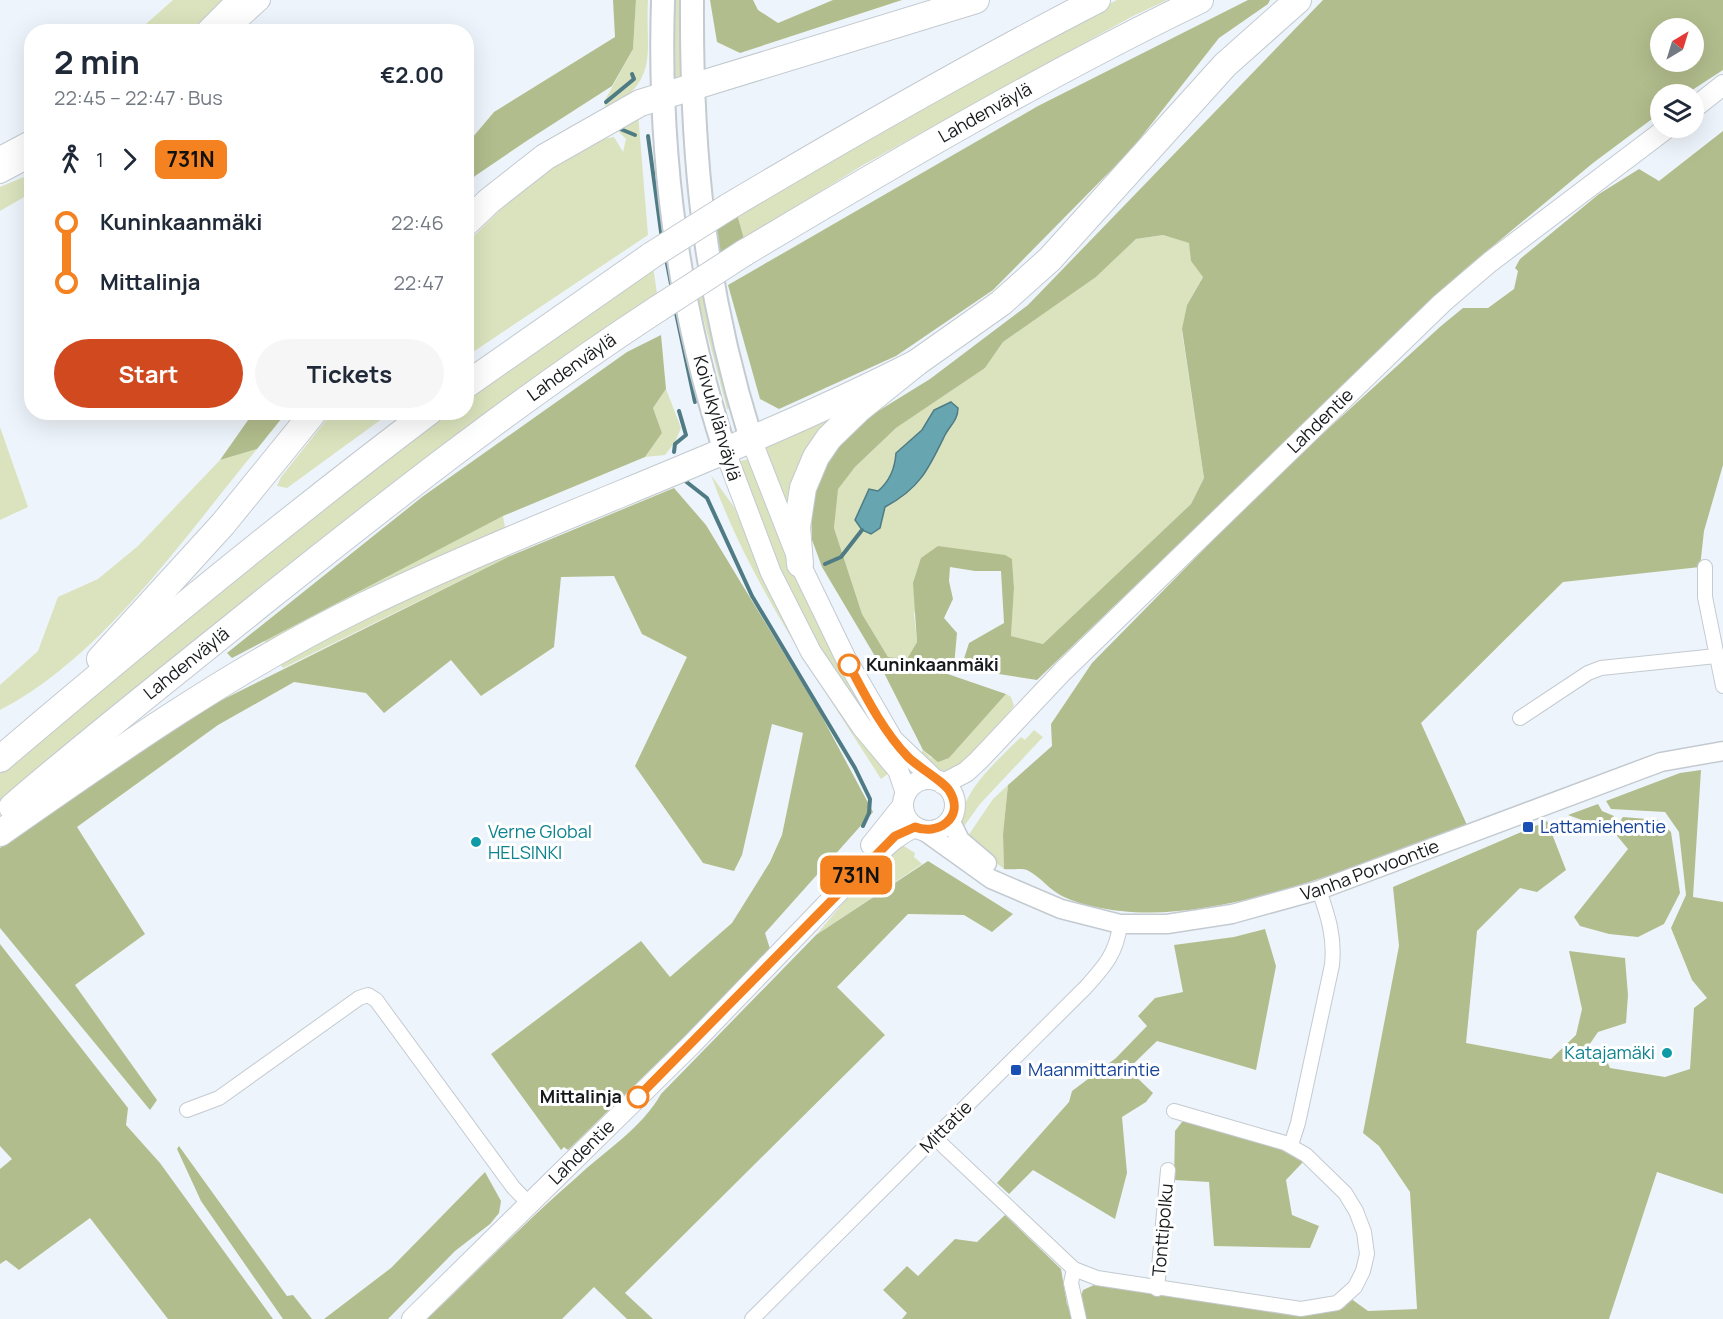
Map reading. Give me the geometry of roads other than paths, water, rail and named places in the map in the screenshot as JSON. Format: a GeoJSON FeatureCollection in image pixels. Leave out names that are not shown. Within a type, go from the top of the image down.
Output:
{"type":"FeatureCollection","features":[{"type":"Feature","properties":{"kind":"highway"},"geometry":{"type":"LineString","coordinates":[[474,215],[545,157],[624,111],[662,97],[976,0]]}},
{"type":"Feature","properties":{"kind":"highway"},"geometry":{"type":"LineString","coordinates":[[474,379],[652,255],[728,207],[876,119],[994,53],[1097,0]]}},
{"type":"Feature","properties":{"kind":"highway","name":"Lahdenväylä"},"geometry":{"type":"LineString","coordinates":[[0,817],[69,758],[392,500],[503,417],[660,308],[744,253],[890,166],[1020,92],[1200,0]]}},
{"type":"Feature","properties":{"kind":"highway"},"geometry":{"type":"LineString","coordinates":[[800,564],[798,513],[803,488],[816,457],[842,423],[916,363],[1001,303],[1050,259],[1225,65],[1298,0]]}},
{"type":"Feature","properties":{"kind":"highway"},"geometry":{"type":"LineString","coordinates":[[0,833],[210,690],[362,607],[463,559],[852,396],[916,363]]}},
{"type":"Feature","properties":{"kind":"highway"},"geometry":{"type":"LineString","coordinates":[[40,725],[223,524],[308,420]]}},
{"type":"Feature","properties":{"kind":"highway"},"geometry":{"type":"LineString","coordinates":[[0,759],[341,480],[419,420]]}},
{"type":"Feature","properties":{"kind":"main road"},"geometry":{"type":"LineString","coordinates":[[214,24],[237,0]]}},
{"type":"Feature","properties":{"kind":"main road"},"geometry":{"type":"LineString","coordinates":[[234,24],[260,0]]}},
{"type":"Feature","properties":{"kind":"main road","name":"Koivukylänväylä"},"geometry":{"type":"LineString","coordinates":[[663,0],[662,97],[679,266],[699,358],[725,451],[771,573],[811,652],[862,727],[898,770],[905,799]]}},
{"type":"Feature","properties":{"kind":"main road","name":"Koivukylänväylä"},"geometry":{"type":"LineString","coordinates":[[692,0],[691,88],[695,159],[706,250],[725,347],[751,439],[800,564],[846,659],[893,740],[939,782]]}},
{"type":"Feature","properties":{"kind":"main road"},"geometry":{"type":"LineString","coordinates":[[1704,100],[1723,85]]}},
{"type":"Feature","properties":{"kind":"main road","name":"Lahdentie"},"geometry":{"type":"LineString","coordinates":[[939,782],[966,772],[999,741],[1063,671],[1442,303],[1490,262],[1654,138]]}},
{"type":"Feature","properties":{"kind":"main road"},"geometry":{"type":"LineString","coordinates":[[0,157],[24,144]]}},
{"type":"Feature","properties":{"kind":"main road"},"geometry":{"type":"LineString","coordinates":[[0,172],[24,160]]}},
{"type":"Feature","properties":{"kind":"main road","name":"Lahdentie"},"geometry":{"type":"LineString","coordinates":[[952,814],[999,741]]}},
{"type":"Feature","properties":{"kind":"main road"},"geometry":{"type":"LineString","coordinates":[[939,782],[949,790],[952,814],[935,830],[920,829],[904,813],[905,799],[916,783],[939,782]]}},
{"type":"Feature","properties":{"kind":"main road","name":"Lahdentie"},"geometry":{"type":"LineString","coordinates":[[851,879],[862,858],[905,799]]}},
{"type":"Feature","properties":{"kind":"main road","name":"Lahdentie"},"geometry":{"type":"LineString","coordinates":[[412,1319],[691,1045],[895,836],[920,829]]}},
{"type":"Feature","properties":{"kind":"street"},"geometry":{"type":"LineString","coordinates":[[1705,567],[1706,597],[1723,686]]}},
{"type":"Feature","properties":{"kind":"street"},"geometry":{"type":"LineString","coordinates":[[1520,718],[1588,673],[1601,668],[1716,656]]}},
{"type":"Feature","properties":{"kind":"street","name":"Vanha Porvoontie"},"geometry":{"type":"LineString","coordinates":[[920,829],[991,879],[1012,886],[1061,909],[1120,924],[1167,924],[1232,914],[1319,890],[1661,762],[1723,751]]}},
{"type":"Feature","properties":{"kind":"street","name":"Vanha Porvoontie"},"geometry":{"type":"LineString","coordinates":[[952,814],[964,844],[1012,886]]}},
{"type":"Feature","properties":{"kind":"street"},"geometry":{"type":"LineString","coordinates":[[1291,1145],[1298,1123],[1332,966],[1334,945],[1332,927],[1319,890]]}},
{"type":"Feature","properties":{"kind":"street","name":"Mittatie"},"geometry":{"type":"LineString","coordinates":[[752,1319],[1108,963],[1118,940],[1120,924]]}},
{"type":"Feature","properties":{"kind":"street"},"geometry":{"type":"LineString","coordinates":[[187,1110],[219,1098],[359,998],[368,995],[376,1000],[513,1187],[530,1205]]}},
{"type":"Feature","properties":{"kind":"street"},"geometry":{"type":"LineString","coordinates":[[935,1138],[1074,1269],[1097,1278],[1157,1289],[1301,1309],[1337,1303],[1355,1287],[1367,1254],[1364,1232],[1356,1211],[1345,1193],[1328,1174],[1291,1145],[1174,1111]]}},
{"type":"Feature","properties":{"kind":"street","name":"Tonttipolku"},"geometry":{"type":"LineString","coordinates":[[1157,1289],[1168,1170]]}},
{"type":"Feature","properties":{"kind":"street"},"geometry":{"type":"LineString","coordinates":[[1074,1269],[1071,1283],[1079,1319]]}},
{"type":"Feature","properties":{"kind":"water"},"geometry":{"type":"Polygon","coordinates":[[[951,402],[958,408],[957,416],[921,478],[906,493],[885,507],[880,528],[871,534],[862,530],[855,520],[869,489],[878,491],[886,483],[891,474],[896,453],[922,430],[934,410],[951,402]]]}},
{"type":"Feature","properties":{"kind":"waterway"},"geometry":{"type":"LineString","coordinates":[[606,102],[634,79],[632,74]]}},
{"type":"Feature","properties":{"kind":"waterway"},"geometry":{"type":"LineString","coordinates":[[618,128],[635,135]]}},
{"type":"Feature","properties":{"kind":"waterway"},"geometry":{"type":"LineString","coordinates":[[648,136],[662,239]]}},
{"type":"Feature","properties":{"kind":"waterway"},"geometry":{"type":"LineString","coordinates":[[666,258],[672,289]]}},
{"type":"Feature","properties":{"kind":"waterway"},"geometry":{"type":"LineString","coordinates":[[675,308],[695,402]]}},
{"type":"Feature","properties":{"kind":"waterway"},"geometry":{"type":"LineString","coordinates":[[674,452],[675,444],[686,435],[679,411]]}},
{"type":"Feature","properties":{"kind":"waterway"},"geometry":{"type":"LineString","coordinates":[[684,480],[707,498],[752,596],[855,768],[870,799],[869,813],[863,826]]}},
{"type":"Feature","properties":{"kind":"waterway"},"geometry":{"type":"LineString","coordinates":[[825,564],[841,557],[862,530]]}},
{"type":"Feature","properties":{"kind":"place","name":"Kuninkaanmäki"},"geometry":{"type":"Point","coordinates":[849,665]}},
{"type":"Feature","properties":{"kind":"place","name":"Lattamiehentie"},"geometry":{"type":"Point","coordinates":[1528,827]}},
{"type":"Feature","properties":{"kind":"place","name":"Verne Global HELSINKI"},"geometry":{"type":"Point","coordinates":[476,842]}},
{"type":"Feature","properties":{"kind":"place","name":"Katajamäki"},"geometry":{"type":"Point","coordinates":[1667,1053]}},
{"type":"Feature","properties":{"kind":"place","name":"Maanmittarintie"},"geometry":{"type":"Point","coordinates":[1016,1070]}},
{"type":"Feature","properties":{"kind":"place","name":"Mittalinja"},"geometry":{"type":"Point","coordinates":[638,1097]}}]}
